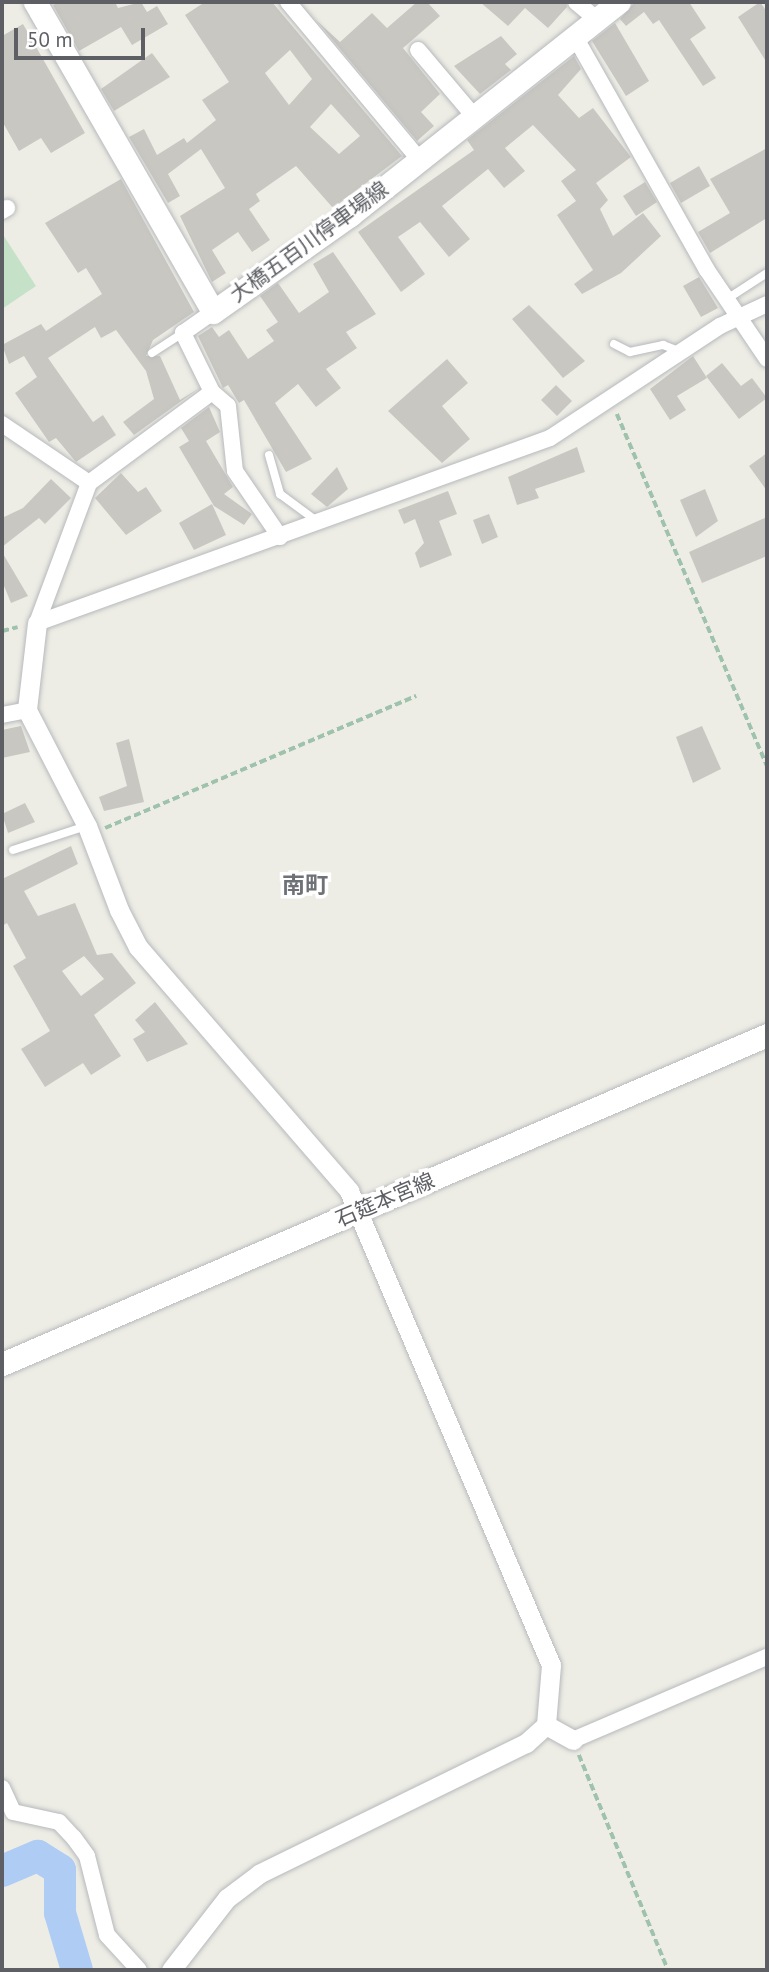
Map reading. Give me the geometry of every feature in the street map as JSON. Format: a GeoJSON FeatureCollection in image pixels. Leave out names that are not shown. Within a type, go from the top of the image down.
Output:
{"type":"FeatureCollection","features":[{"type":"Feature","properties":{"kind":"main road","name":"大橋五百川停車場線"},"geometry":{"type":"LineString","coordinates":[[35,2],[213,312],[619,2]]}},
{"type":"Feature","properties":{"kind":"main road","name":"石筵本宮線"},"geometry":{"type":"LineString","coordinates":[[2,1364],[767,1035]]}},
{"type":"Feature","properties":{"kind":"street"},"geometry":{"type":"LineString","coordinates":[[288,2],[418,158]]}},
{"type":"Feature","properties":{"kind":"street"},"geometry":{"type":"LineString","coordinates":[[576,2],[596,19]]}},
{"type":"Feature","properties":{"kind":"street"},"geometry":{"type":"LineString","coordinates":[[575,35],[727,299],[767,359]]}},
{"type":"Feature","properties":{"kind":"street"},"geometry":{"type":"LineString","coordinates":[[418,50],[473,115]]}},
{"type":"Feature","properties":{"kind":"street"},"geometry":{"type":"LineString","coordinates":[[37,623],[550,438],[681,352],[767,304]]}},
{"type":"Feature","properties":{"kind":"street"},"geometry":{"type":"LineString","coordinates":[[213,312],[183,333],[212,392],[228,405],[235,471],[280,537]]}},
{"type":"Feature","properties":{"kind":"street"},"geometry":{"type":"LineString","coordinates":[[171,1970],[227,1898],[259,1874],[496,1760],[547,1725],[552,1684],[545,1645],[349,1191],[138,947],[89,830],[27,710],[37,623],[89,483],[212,392]]}},
{"type":"Feature","properties":{"kind":"street"},"geometry":{"type":"LineString","coordinates":[[2,424],[89,483]]}},
{"type":"Feature","properties":{"kind":"street"},"geometry":{"type":"LineString","coordinates":[[2,715],[27,710]]}},
{"type":"Feature","properties":{"kind":"street"},"geometry":{"type":"LineString","coordinates":[[547,1725],[573,1740],[767,1657]]}},
{"type":"Feature","properties":{"kind":"street"},"geometry":{"type":"LineString","coordinates":[[2,1788],[13,1812],[58,1822],[74,1838],[87,1856],[107,1935],[139,1970]]}},
{"type":"Feature","properties":{"kind":"lane"},"geometry":{"type":"LineString","coordinates":[[727,299],[767,273]]}},
{"type":"Feature","properties":{"kind":"lane"},"geometry":{"type":"LineString","coordinates":[[152,353],[183,333]]}},
{"type":"Feature","properties":{"kind":"lane"},"geometry":{"type":"LineString","coordinates":[[614,344],[630,352],[663,345],[681,352]]}},
{"type":"Feature","properties":{"kind":"lane"},"geometry":{"type":"LineString","coordinates":[[269,455],[280,494],[320,523]]}},
{"type":"Feature","properties":{"kind":"lane"},"geometry":{"type":"LineString","coordinates":[[13,850],[89,830]]}},
{"type":"Feature","properties":{"kind":"path"},"geometry":{"type":"LineString","coordinates":[[611,400],[767,766]]}},
{"type":"Feature","properties":{"kind":"path"},"geometry":{"type":"LineString","coordinates":[[89,830],[416,696]]}},
{"type":"Feature","properties":{"kind":"path"},"geometry":{"type":"LineString","coordinates":[[573,1740],[668,1970]]}},
{"type":"Feature","properties":{"kind":"green space"},"geometry":{"type":"Polygon","coordinates":[[[2,233],[36,286],[2,309],[2,233]]]}},
{"type":"Feature","properties":{"kind":"building"},"geometry":{"type":"Polygon","coordinates":[[[59,2],[115,2],[118,8],[141,2],[147,12],[157,6],[168,24],[132,45],[121,27],[79,51],[53,5],[59,2]]]}},
{"type":"Feature","properties":{"kind":"building"},"geometry":{"type":"Polygon","coordinates":[[[205,2],[272,2],[402,156],[333,208],[296,166],[256,194],[260,201],[249,209],[270,240],[252,252],[238,232],[212,250],[226,273],[212,282],[180,216],[225,188],[201,149],[168,174],[180,196],[168,203],[129,137],[144,129],[157,155],[184,138],[187,143],[216,120],[202,100],[229,82],[185,15],[205,2]],[[290,50],[265,73],[289,105],[312,79],[290,50]],[[331,104],[310,127],[339,154],[360,136],[331,104]]]}},
{"type":"Feature","properties":{"kind":"building"},"geometry":{"type":"Polygon","coordinates":[[[417,2],[427,2],[440,16],[403,48],[440,94],[421,112],[434,126],[417,141],[316,20],[340,42],[372,13],[387,28],[417,2]]]}},
{"type":"Feature","properties":{"kind":"building"},"geometry":{"type":"Polygon","coordinates":[[[480,2],[566,2],[567,7],[548,28],[525,8],[508,26],[480,2]]]}},
{"type":"Feature","properties":{"kind":"building"},"geometry":{"type":"Polygon","coordinates":[[[635,2],[689,2],[706,28],[690,39],[716,78],[703,86],[659,20],[653,24],[644,12],[626,26],[620,19],[635,2]]]}},
{"type":"Feature","properties":{"kind":"building"},"geometry":{"type":"Polygon","coordinates":[[[760,2],[767,12],[767,63],[738,17],[760,2]]]}},
{"type":"Feature","properties":{"kind":"building"},"geometry":{"type":"Polygon","coordinates":[[[615,23],[649,81],[626,96],[592,41],[615,23]]]}},
{"type":"Feature","properties":{"kind":"building"},"geometry":{"type":"Polygon","coordinates":[[[23,24],[85,133],[51,153],[41,138],[19,151],[2,121],[2,36],[23,24]]]}},
{"type":"Feature","properties":{"kind":"building"},"geometry":{"type":"Polygon","coordinates":[[[501,36],[517,54],[505,64],[511,70],[480,94],[454,66],[501,36]]]}},
{"type":"Feature","properties":{"kind":"building"},"geometry":{"type":"Polygon","coordinates":[[[152,53],[170,77],[114,111],[101,89],[152,53]]]}},
{"type":"Feature","properties":{"kind":"building"},"geometry":{"type":"Polygon","coordinates":[[[574,56],[581,69],[558,95],[579,118],[593,108],[631,157],[596,183],[608,200],[600,209],[613,236],[643,213],[661,236],[621,273],[582,294],[574,284],[593,270],[557,215],[576,201],[561,181],[576,170],[533,125],[505,148],[525,171],[504,188],[488,169],[442,206],[470,239],[449,257],[420,222],[398,237],[425,274],[401,292],[358,232],[474,150],[467,140],[574,56]]]}},
{"type":"Feature","properties":{"kind":"building"},"geometry":{"type":"Polygon","coordinates":[[[767,148],[767,218],[710,253],[698,232],[730,213],[710,179],[767,148]]]}},
{"type":"Feature","properties":{"kind":"building"},"geometry":{"type":"Polygon","coordinates":[[[699,166],[710,186],[681,203],[670,183],[699,166]]]}},
{"type":"Feature","properties":{"kind":"building"},"geometry":{"type":"Polygon","coordinates":[[[121,179],[194,312],[153,340],[146,356],[160,356],[180,400],[198,389],[134,435],[123,422],[154,399],[146,371],[116,330],[101,338],[95,327],[48,358],[93,422],[103,415],[116,435],[76,462],[56,438],[49,442],[15,393],[37,377],[24,356],[9,364],[2,345],[41,324],[46,331],[102,294],[86,268],[78,273],[45,223],[121,179]]]}},
{"type":"Feature","properties":{"kind":"building"},"geometry":{"type":"Polygon","coordinates":[[[645,182],[657,202],[636,216],[623,196],[645,182]]]}},
{"type":"Feature","properties":{"kind":"building"},"geometry":{"type":"Polygon","coordinates":[[[333,252],[376,314],[346,332],[357,348],[326,369],[341,388],[316,407],[298,384],[275,403],[312,459],[286,472],[244,400],[239,403],[228,385],[223,388],[198,336],[212,327],[219,337],[229,330],[248,359],[274,341],[266,330],[278,322],[260,296],[278,283],[299,313],[329,292],[313,264],[333,252]]]}},
{"type":"Feature","properties":{"kind":"building"},"geometry":{"type":"Polygon","coordinates":[[[699,277],[718,308],[701,317],[683,286],[699,277]]]}},
{"type":"Feature","properties":{"kind":"building"},"geometry":{"type":"Polygon","coordinates":[[[529,305],[585,361],[563,378],[512,319],[529,305]]]}},
{"type":"Feature","properties":{"kind":"building"},"geometry":{"type":"Polygon","coordinates":[[[693,356],[707,378],[677,396],[686,410],[670,420],[650,389],[693,356]]]}},
{"type":"Feature","properties":{"kind":"building"},"geometry":{"type":"Polygon","coordinates":[[[447,359],[468,383],[442,406],[470,439],[442,463],[388,411],[447,359]]]}},
{"type":"Feature","properties":{"kind":"building"},"geometry":{"type":"Polygon","coordinates":[[[722,363],[741,386],[752,378],[767,398],[739,419],[706,376],[722,363]]]}},
{"type":"Feature","properties":{"kind":"building"},"geometry":{"type":"Polygon","coordinates":[[[556,385],[572,401],[557,416],[541,400],[556,385]]]}},
{"type":"Feature","properties":{"kind":"building"},"geometry":{"type":"Polygon","coordinates":[[[209,407],[220,432],[206,441],[233,487],[224,494],[252,514],[244,525],[214,506],[179,447],[189,441],[181,428],[209,407]]]}},
{"type":"Feature","properties":{"kind":"building"},"geometry":{"type":"Polygon","coordinates":[[[577,447],[585,472],[535,489],[539,498],[517,505],[508,477],[577,447]]]}},
{"type":"Feature","properties":{"kind":"building"},"geometry":{"type":"Polygon","coordinates":[[[767,453],[767,491],[749,466],[767,453]]]}},
{"type":"Feature","properties":{"kind":"building"},"geometry":{"type":"Polygon","coordinates":[[[337,467],[348,489],[327,507],[311,494],[337,467]]]}},
{"type":"Feature","properties":{"kind":"building"},"geometry":{"type":"Polygon","coordinates":[[[121,473],[138,492],[146,487],[162,511],[126,535],[95,498],[121,473]]]}},
{"type":"Feature","properties":{"kind":"building"},"geometry":{"type":"Polygon","coordinates":[[[51,479],[71,498],[45,524],[39,518],[2,547],[2,518],[23,508],[51,479]]]}},
{"type":"Feature","properties":{"kind":"building"},"geometry":{"type":"Polygon","coordinates":[[[705,489],[718,521],[696,537],[680,500],[705,489]]]}},
{"type":"Feature","properties":{"kind":"building"},"geometry":{"type":"Polygon","coordinates":[[[448,491],[457,514],[439,521],[452,555],[420,568],[415,553],[424,543],[415,519],[404,524],[398,510],[448,491]]]}},
{"type":"Feature","properties":{"kind":"building"},"geometry":{"type":"Polygon","coordinates":[[[212,504],[226,535],[194,550],[179,523],[212,504]]]}},
{"type":"Feature","properties":{"kind":"building"},"geometry":{"type":"Polygon","coordinates":[[[489,514],[498,537],[482,544],[473,520],[489,514]]]}},
{"type":"Feature","properties":{"kind":"building"},"geometry":{"type":"Polygon","coordinates":[[[767,517],[767,556],[702,583],[689,552],[767,517]]]}},
{"type":"Feature","properties":{"kind":"building"},"geometry":{"type":"Polygon","coordinates":[[[2,552],[28,596],[11,603],[2,581],[2,552]]]}},
{"type":"Feature","properties":{"kind":"building"},"geometry":{"type":"Polygon","coordinates":[[[21,726],[30,752],[2,758],[2,730],[21,726]]]}},
{"type":"Feature","properties":{"kind":"building"},"geometry":{"type":"Polygon","coordinates":[[[702,726],[721,769],[693,783],[676,737],[702,726]]]}},
{"type":"Feature","properties":{"kind":"building"},"geometry":{"type":"Polygon","coordinates":[[[129,739],[144,802],[104,811],[99,797],[127,786],[116,743],[129,739]]]}},
{"type":"Feature","properties":{"kind":"building"},"geometry":{"type":"Polygon","coordinates":[[[25,803],[35,822],[8,833],[2,814],[25,803]]]}},
{"type":"Feature","properties":{"kind":"building"},"geometry":{"type":"Polygon","coordinates":[[[71,846],[78,864],[24,891],[38,916],[75,903],[97,955],[112,953],[136,983],[94,1015],[121,1056],[91,1075],[83,1063],[45,1087],[21,1049],[50,1031],[13,966],[26,958],[7,923],[2,926],[2,879],[71,846]],[[84,956],[62,971],[81,996],[104,979],[84,956]]]}},
{"type":"Feature","properties":{"kind":"building"},"geometry":{"type":"Polygon","coordinates":[[[155,1002],[188,1044],[147,1062],[133,1039],[145,1032],[135,1020],[155,1002]]]}},
{"type":"Feature","properties":{"kind":"waterway"},"geometry":{"type":"LineString","coordinates":[[2,1871],[38,1856],[60,1870],[60,1913],[77,1970]]}},
{"type":"Feature","properties":{"kind":"district","name":"南町"},"geometry":{"type":"Point","coordinates":[305,885]}}]}
